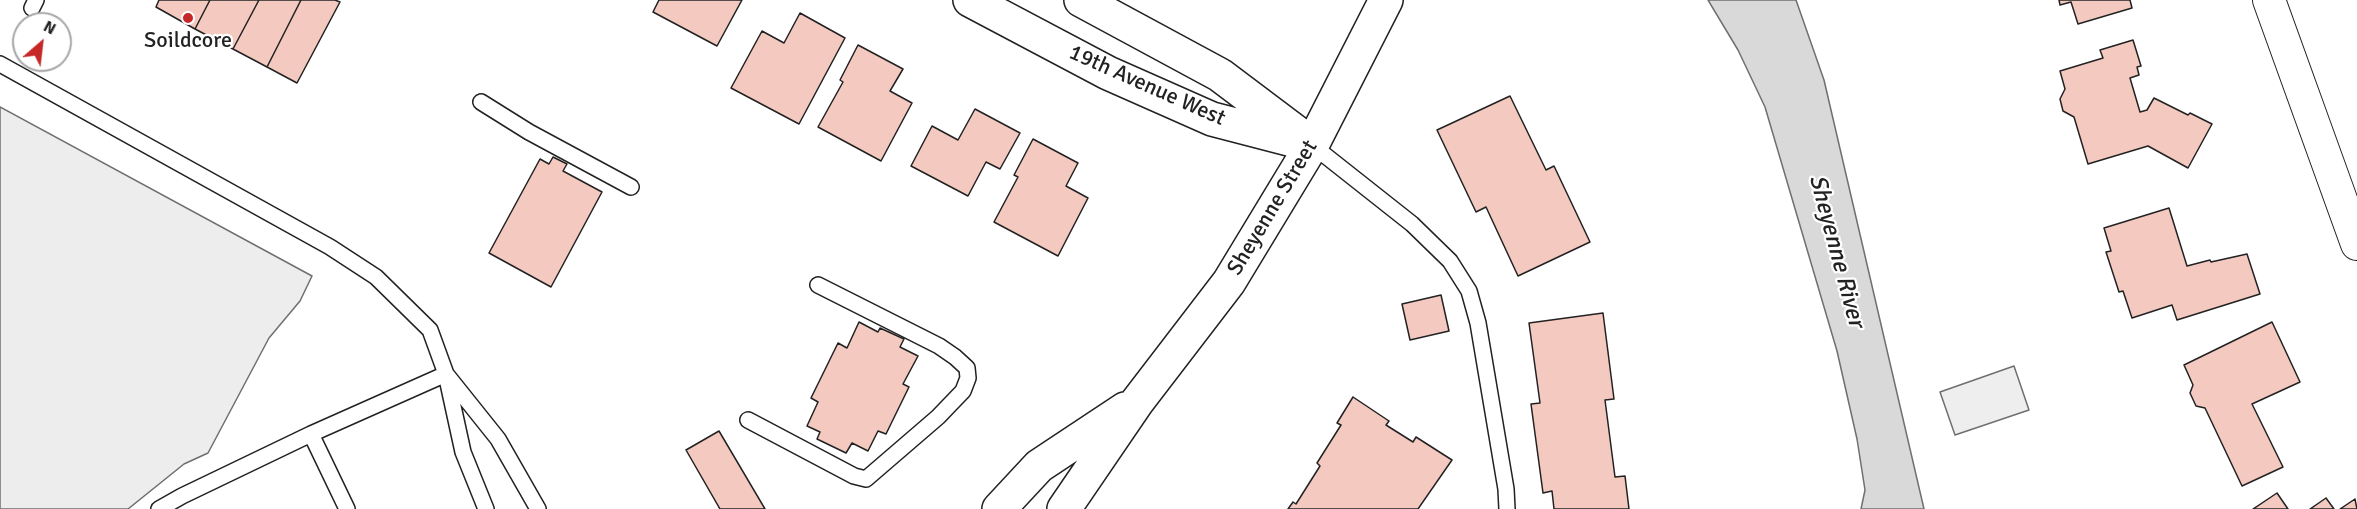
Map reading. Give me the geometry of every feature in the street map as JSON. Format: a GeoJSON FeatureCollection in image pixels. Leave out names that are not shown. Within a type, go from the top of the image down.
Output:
{"type":"FeatureCollection","features":[{"type":"Feature","properties":{"kind":"main road","name":"19th Avenue West"},"geometry":{"type":"LineString","coordinates":[[970,0],[1108,73],[1212,119],[1312,144]]}},
{"type":"Feature","properties":{"kind":"main road","name":"19th Avenue West"},"geometry":{"type":"LineString","coordinates":[[1081,0],[1220,75],[1312,144]]}},
{"type":"Feature","properties":{"kind":"main road","name":"Sheyenne Street"},"geometry":{"type":"LineString","coordinates":[[1064,509],[1137,402],[1229,282],[1312,144],[1386,0]]}},
{"type":"Feature","properties":{"kind":"main road","name":"Sheyenne Street"},"geometry":{"type":"LineString","coordinates":[[999,509],[1039,466],[1137,402]]}},
{"type":"Feature","properties":{"kind":"street"},"geometry":{"type":"LineString","coordinates":[[2269,0],[2357,244]]}},
{"type":"Feature","properties":{"kind":"lane"},"geometry":{"type":"LineString","coordinates":[[0,64],[330,247],[376,277],[430,330],[446,374],[463,452],[486,509]]}},
{"type":"Feature","properties":{"kind":"lane"},"geometry":{"type":"LineString","coordinates":[[481,102],[528,132],[631,187]]}},
{"type":"Feature","properties":{"kind":"lane"},"geometry":{"type":"LineString","coordinates":[[1312,144],[1412,224],[1450,261],[1469,291],[1478,323],[1506,489],[1507,509]]}},
{"type":"Feature","properties":{"kind":"lane"},"geometry":{"type":"LineString","coordinates":[[748,420],[854,476],[866,479],[938,417],[963,392],[968,378],[967,368],[955,357],[939,346],[818,285]]}},
{"type":"Feature","properties":{"kind":"lane"},"geometry":{"type":"LineString","coordinates":[[159,509],[311,434],[446,374]]}},
{"type":"Feature","properties":{"kind":"lane"},"geometry":{"type":"LineString","coordinates":[[446,374],[498,440],[538,509]]}},
{"type":"Feature","properties":{"kind":"lane"},"geometry":{"type":"LineString","coordinates":[[311,434],[347,509]]}},
{"type":"Feature","properties":{"kind":"shaded area"},"geometry":{"type":"Polygon","coordinates":[[[0,107],[312,276],[300,301],[269,338],[208,453],[184,464],[128,509],[0,509],[0,107]]]}},
{"type":"Feature","properties":{"kind":"shaded area"},"geometry":{"type":"Polygon","coordinates":[[[2014,366],[2029,410],[1955,435],[1940,392],[2014,366]]]}},
{"type":"Feature","properties":{"kind":"water","name":"Sheyenne River"},"geometry":{"type":"Polygon","coordinates":[[[1708,0],[1796,0],[1824,80],[1924,509],[1861,509],[1865,490],[1857,439],[1837,351],[1765,107],[1738,50],[1708,0]]]}},
{"type":"Feature","properties":{"kind":"building","name":"Soildcore"},"geometry":{"type":"Polygon","coordinates":[[[159,0],[210,0],[195,29],[156,7],[159,0]]]}},
{"type":"Feature","properties":{"kind":"building"},"geometry":{"type":"Polygon","coordinates":[[[210,0],[259,0],[233,49],[195,29],[210,0]]]}},
{"type":"Feature","properties":{"kind":"building"},"geometry":{"type":"Polygon","coordinates":[[[259,0],[301,0],[267,67],[233,49],[259,0]]]}},
{"type":"Feature","properties":{"kind":"building"},"geometry":{"type":"Polygon","coordinates":[[[301,0],[340,2],[297,83],[267,67],[301,0]]]}},
{"type":"Feature","properties":{"kind":"building"},"geometry":{"type":"Polygon","coordinates":[[[659,0],[742,0],[717,46],[653,12],[659,0]]]}},
{"type":"Feature","properties":{"kind":"building"},"geometry":{"type":"Polygon","coordinates":[[[2059,0],[2130,0],[2132,8],[2078,24],[2071,2],[2060,5],[2059,0]]]}},
{"type":"Feature","properties":{"kind":"building"},"geometry":{"type":"Polygon","coordinates":[[[800,13],[845,38],[799,124],[731,88],[762,31],[784,43],[800,13]]]}},
{"type":"Feature","properties":{"kind":"building"},"geometry":{"type":"Polygon","coordinates":[[[2133,40],[2141,66],[2137,67],[2139,75],[2130,78],[2140,112],[2147,110],[2154,98],[2212,124],[2188,168],[2148,146],[2088,164],[2074,117],[2063,111],[2060,99],[2065,89],[2060,71],[2103,58],[2100,50],[2133,40]]]}},
{"type":"Feature","properties":{"kind":"building"},"geometry":{"type":"Polygon","coordinates":[[[858,45],[903,69],[890,91],[912,103],[881,161],[818,127],[843,82],[840,80],[858,45]]]}},
{"type":"Feature","properties":{"kind":"building"},"geometry":{"type":"Polygon","coordinates":[[[1510,96],[1546,170],[1554,166],[1590,242],[1518,276],[1486,207],[1476,212],[1437,130],[1510,96]]]}},
{"type":"Feature","properties":{"kind":"building"},"geometry":{"type":"Polygon","coordinates":[[[975,109],[1020,133],[1000,169],[986,162],[968,196],[911,166],[932,126],[958,140],[975,109]]]}},
{"type":"Feature","properties":{"kind":"building"},"geometry":{"type":"Polygon","coordinates":[[[1033,139],[1078,163],[1066,186],[1088,198],[1058,256],[994,222],[1018,177],[1014,175],[1033,139]]]}},
{"type":"Feature","properties":{"kind":"building"},"geometry":{"type":"Polygon","coordinates":[[[553,157],[567,164],[563,171],[602,192],[551,287],[489,253],[540,159],[549,164],[553,157]]]}},
{"type":"Feature","properties":{"kind":"building"},"geometry":{"type":"Polygon","coordinates":[[[2169,208],[2187,266],[2247,254],[2260,294],[2177,320],[2172,305],[2132,318],[2123,291],[2119,292],[2106,252],[2111,251],[2104,228],[2169,208]]]}},
{"type":"Feature","properties":{"kind":"building"},"geometry":{"type":"Polygon","coordinates":[[[1441,295],[1449,331],[1410,340],[1402,304],[1441,295]]]}},
{"type":"Feature","properties":{"kind":"building"},"geometry":{"type":"Polygon","coordinates":[[[1603,313],[1614,399],[1605,400],[1615,477],[1625,476],[1629,509],[1554,509],[1552,491],[1543,493],[1531,404],[1540,403],[1529,323],[1603,313]]]}},
{"type":"Feature","properties":{"kind":"building"},"geometry":{"type":"Polygon","coordinates":[[[859,322],[878,332],[880,328],[904,339],[900,347],[918,356],[903,384],[909,387],[886,434],[878,431],[868,451],[852,443],[846,453],[817,439],[820,432],[807,426],[818,402],[811,398],[838,343],[847,348],[859,322]]]}},
{"type":"Feature","properties":{"kind":"building"},"geometry":{"type":"Polygon","coordinates":[[[2272,322],[2300,382],[2252,404],[2283,467],[2242,486],[2205,408],[2196,406],[2190,393],[2193,385],[2184,365],[2272,322]]]}},
{"type":"Feature","properties":{"kind":"building"},"geometry":{"type":"Polygon","coordinates":[[[1353,397],[1389,421],[1386,425],[1413,442],[1416,437],[1452,460],[1418,509],[1288,509],[1293,502],[1296,504],[1320,466],[1317,463],[1341,425],[1337,423],[1353,397]]]}},
{"type":"Feature","properties":{"kind":"building"},"geometry":{"type":"Polygon","coordinates":[[[719,431],[765,509],[720,509],[686,450],[719,431]]]}},
{"type":"Feature","properties":{"kind":"building"},"geometry":{"type":"Polygon","coordinates":[[[2277,493],[2288,509],[2253,509],[2277,493]]]}},
{"type":"Feature","properties":{"kind":"building"},"geometry":{"type":"Polygon","coordinates":[[[2326,498],[2334,509],[2310,509],[2326,498]]]}},
{"type":"Feature","properties":{"kind":"building"},"geometry":{"type":"Polygon","coordinates":[[[2355,499],[2357,509],[2340,509],[2355,499]]]}},
{"type":"Feature","properties":{"kind":"place","name":"Soildcore"},"geometry":{"type":"Point","coordinates":[188,18]}}]}
